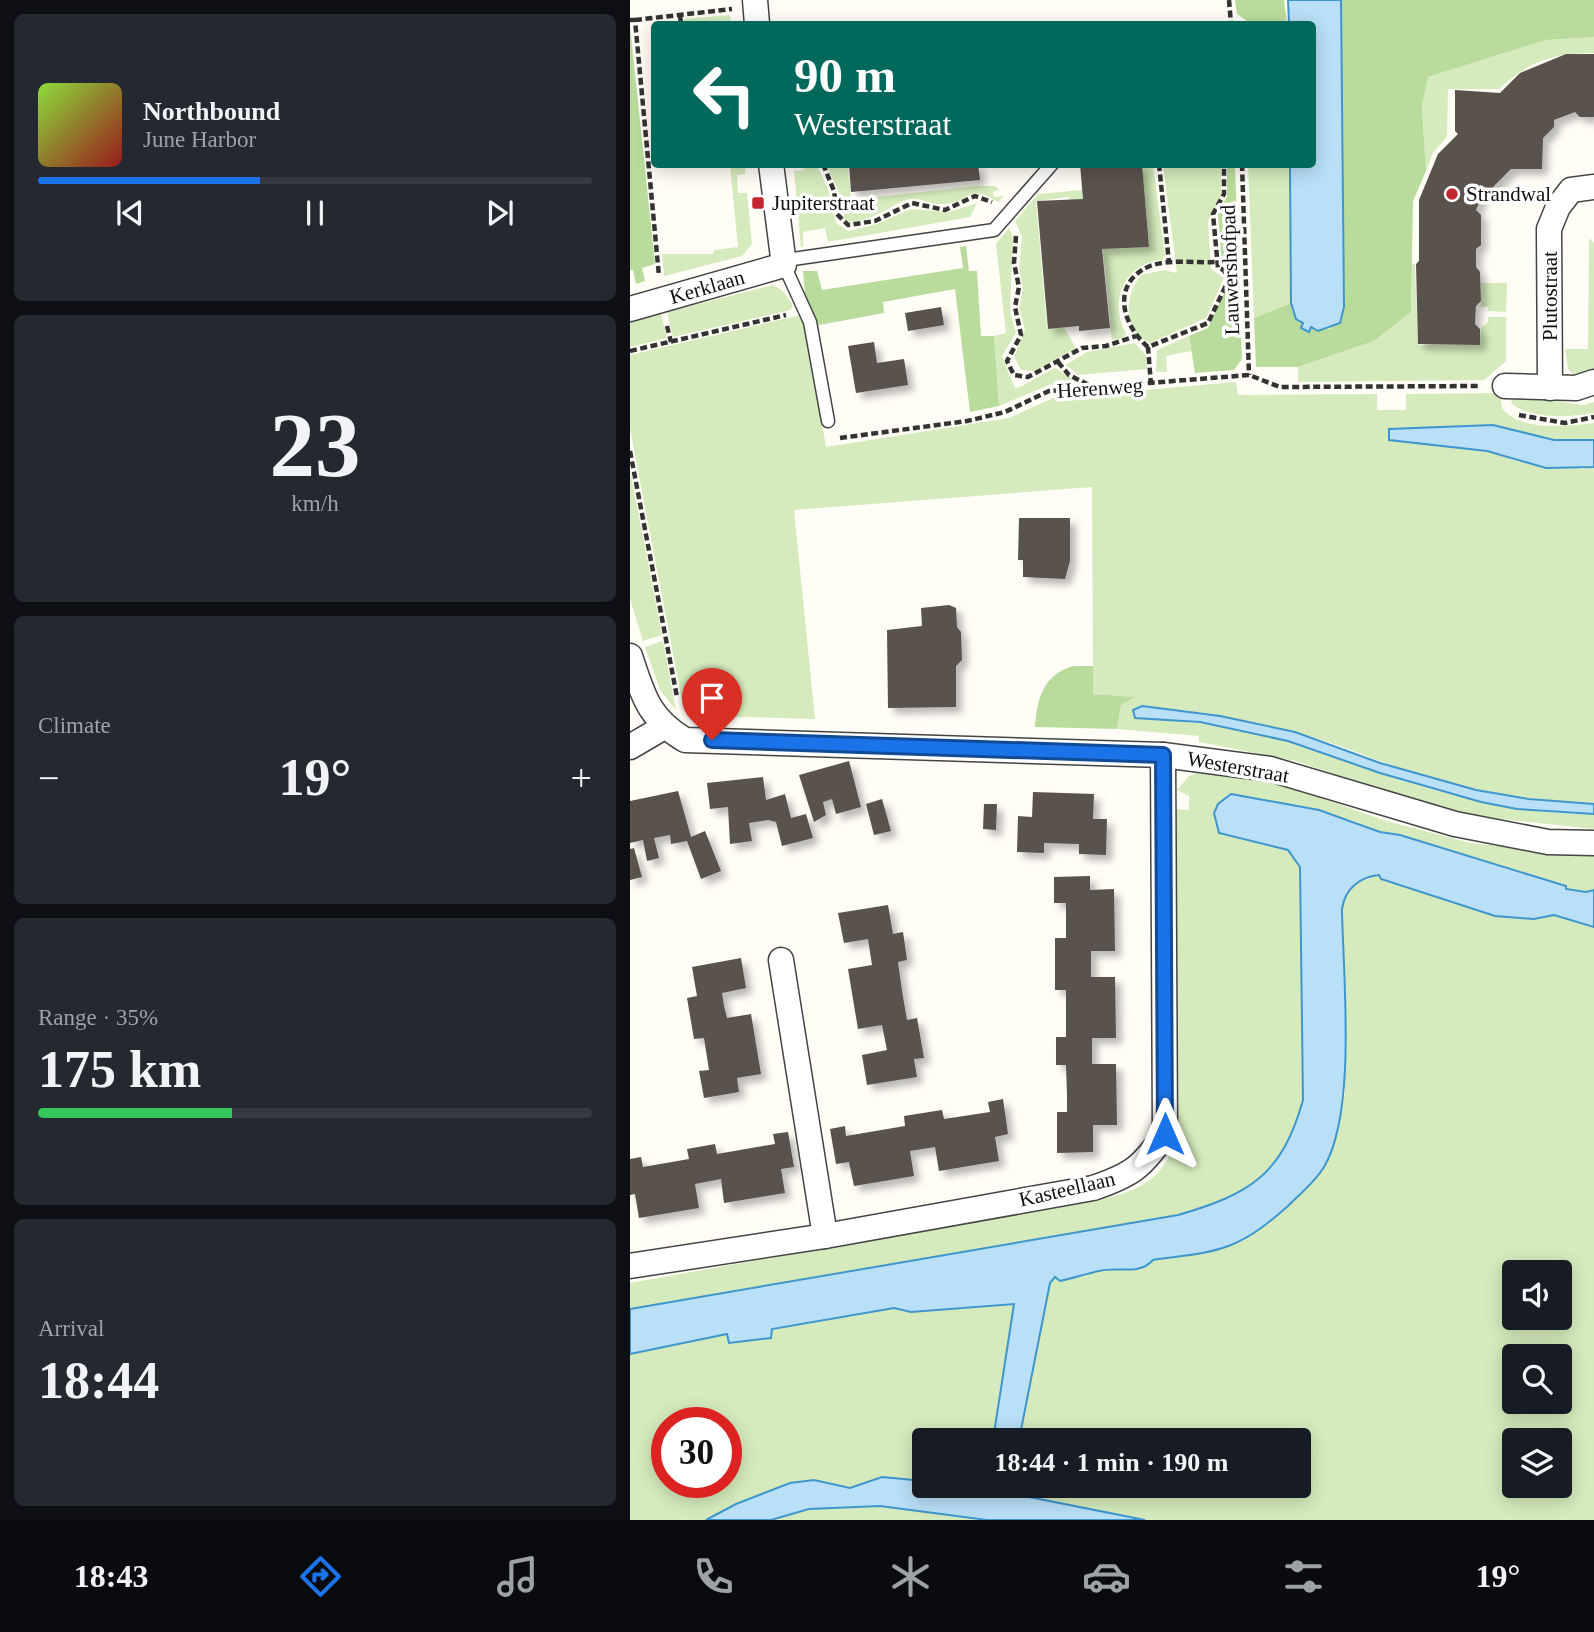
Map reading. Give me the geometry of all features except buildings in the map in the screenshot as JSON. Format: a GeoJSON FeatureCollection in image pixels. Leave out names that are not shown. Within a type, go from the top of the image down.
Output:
{"type":"FeatureCollection","features":[{"type":"Feature","properties":{"kind":"street"},"geometry":{"type":"LineString","coordinates":[[772,168],[784,265]]}},
{"type":"Feature","properties":{"kind":"street","name":"Plutostraat"},"geometry":{"type":"LineString","coordinates":[[1550,388],[1549,229],[1558,207],[1571,190],[1594,187]]}},
{"type":"Feature","properties":{"kind":"street","name":"Kerklaan"},"geometry":{"type":"LineString","coordinates":[[630,309],[784,265]]}},
{"type":"Feature","properties":{"kind":"street"},"geometry":{"type":"LineString","coordinates":[[1505,386],[1576,388],[1594,382]]}},
{"type":"Feature","properties":{"kind":"street"},"geometry":{"type":"LineString","coordinates":[[630,656],[647,706],[675,733],[630,747]]}},
{"type":"Feature","properties":{"kind":"street","name":"Westerstraat"},"geometry":{"type":"LineString","coordinates":[[675,733],[1163,755],[1270,769],[1455,824],[1548,842],[1594,843]]}},
{"type":"Feature","properties":{"kind":"street","name":"Kasteellaan"},"geometry":{"type":"LineString","coordinates":[[630,1266],[825,1236],[1093,1188],[1120,1179],[1145,1163],[1165,1134],[1163,755]]}},
{"type":"Feature","properties":{"kind":"street"},"geometry":{"type":"LineString","coordinates":[[781,960],[825,1236]]}},
{"type":"Feature","properties":{"kind":"lane"},"geometry":{"type":"LineString","coordinates":[[828,421],[810,322],[784,265],[793,259],[994,230],[1048,168]]}},
{"type":"Feature","properties":{"kind":"path"},"geometry":{"type":"LineString","coordinates":[[1228,0],[1231,21]]}},
{"type":"Feature","properties":{"kind":"path"},"geometry":{"type":"LineString","coordinates":[[671,342],[662,300],[633,20],[756,10]]}},
{"type":"Feature","properties":{"kind":"path"},"geometry":{"type":"LineString","coordinates":[[680,15],[681,21]]}},
{"type":"Feature","properties":{"kind":"path"},"geometry":{"type":"LineString","coordinates":[[824,168],[834,191],[837,214],[848,225],[875,221],[912,203],[945,210],[975,196],[989,199],[1006,216],[1014,225],[1017,239],[1014,263],[1019,287],[1015,307],[1021,329],[1007,356],[1008,366],[1014,375],[1023,377],[1082,348],[1106,346],[1136,336]]}},
{"type":"Feature","properties":{"kind":"path"},"geometry":{"type":"LineString","coordinates":[[1159,168],[1169,263]]}},
{"type":"Feature","properties":{"kind":"path"},"geometry":{"type":"LineString","coordinates":[[1149,347],[1208,323],[1228,281],[1215,262],[1213,214],[1224,194],[1224,168]]}},
{"type":"Feature","properties":{"kind":"path","name":"Lauwershofpad"},"geometry":{"type":"LineString","coordinates":[[1242,168],[1249,375]]}},
{"type":"Feature","properties":{"kind":"path"},"geometry":{"type":"LineString","coordinates":[[1152,385],[1149,347],[1136,336],[1124,314],[1124,300],[1129,287],[1148,267],[1169,263],[1215,262]]}},
{"type":"Feature","properties":{"kind":"path"},"geometry":{"type":"LineString","coordinates":[[630,351],[805,310]]}},
{"type":"Feature","properties":{"kind":"path"},"geometry":{"type":"LineString","coordinates":[[1058,362],[1069,375],[1096,388]]}},
{"type":"Feature","properties":{"kind":"path","name":"Herenweg"},"geometry":{"type":"LineString","coordinates":[[828,421],[833,435],[840,439],[967,421],[1005,412],[1049,391],[1152,385],[1249,375],[1280,387],[1505,386]]}},
{"type":"Feature","properties":{"kind":"path"},"geometry":{"type":"LineString","coordinates":[[630,451],[675,733]]}},
{"type":"Feature","properties":{"kind":"green space"},"geometry":{"type":"Polygon","coordinates":[[[1235,0],[1284,0],[1287,21],[1247,21],[1237,14],[1235,0]]]}},
{"type":"Feature","properties":{"kind":"green space"},"geometry":{"type":"Polygon","coordinates":[[[1341,0],[1594,0],[1594,37],[1546,40],[1428,77],[1422,106],[1426,171],[1413,201],[1411,312],[1374,341],[1298,367],[1256,367],[1254,318],[1291,303],[1292,311],[1309,331],[1311,327],[1330,329],[1344,307],[1341,0]]]}},
{"type":"Feature","properties":{"kind":"green space"},"geometry":{"type":"Polygon","coordinates":[[[730,15],[731,21],[684,21],[730,15]]]}},
{"type":"Feature","properties":{"kind":"green space"},"geometry":{"type":"Polygon","coordinates":[[[630,25],[655,264],[642,268],[645,281],[636,284],[633,270],[630,270],[630,25]]]}},
{"type":"Feature","properties":{"kind":"green space"},"geometry":{"type":"Polygon","coordinates":[[[1594,37],[1594,53],[1566,54],[1542,60],[1520,72],[1499,89],[1448,89],[1447,137],[1433,153],[1426,171],[1422,106],[1428,77],[1546,40],[1594,37]]]}},
{"type":"Feature","properties":{"kind":"green space"},"geometry":{"type":"Polygon","coordinates":[[[730,168],[745,168],[745,174],[737,175],[738,193],[747,193],[752,244],[742,256],[664,276],[662,254],[713,254],[714,250],[738,247],[730,168]]]}},
{"type":"Feature","properties":{"kind":"green space"},"geometry":{"type":"Polygon","coordinates":[[[818,168],[828,189],[836,223],[848,231],[877,224],[911,209],[949,212],[977,203],[970,217],[828,242],[825,228],[803,232],[801,247],[794,171],[818,168]]]}},
{"type":"Feature","properties":{"kind":"green space"},"geometry":{"type":"Polygon","coordinates":[[[827,168],[848,168],[851,200],[976,186],[995,186],[999,190],[993,192],[994,197],[1004,196],[998,202],[987,196],[974,194],[943,204],[911,199],[863,220],[845,221],[839,192],[827,168]]]}},
{"type":"Feature","properties":{"kind":"green space"},"geometry":{"type":"Polygon","coordinates":[[[1142,168],[1153,168],[1165,255],[1162,260],[1138,268],[1129,276],[1123,286],[1119,309],[1126,334],[1123,338],[1112,340],[1103,249],[1149,247],[1142,168]]]}},
{"type":"Feature","properties":{"kind":"green space"},"geometry":{"type":"Polygon","coordinates":[[[1163,168],[1221,168],[1221,196],[1208,221],[1211,269],[1224,278],[1206,318],[1150,343],[1134,330],[1130,322],[1131,293],[1141,275],[1164,270],[1177,273],[1163,168]]]}},
{"type":"Feature","properties":{"kind":"green space"},"geometry":{"type":"Polygon","coordinates":[[[1227,168],[1235,168],[1242,359],[1234,370],[1195,373],[1189,336],[1208,328],[1232,276],[1231,269],[1222,265],[1218,214],[1227,196],[1227,168]]]}},
{"type":"Feature","properties":{"kind":"green space"},"geometry":{"type":"Polygon","coordinates":[[[1248,168],[1290,168],[1291,303],[1254,318],[1248,168]]]}},
{"type":"Feature","properties":{"kind":"green space"},"geometry":{"type":"Polygon","coordinates":[[[1082,190],[1083,199],[1069,200],[1069,197],[1036,201],[1047,329],[1064,328],[1076,348],[1034,371],[1021,370],[1014,357],[1025,330],[1019,308],[1023,289],[1019,268],[1022,237],[1015,221],[1038,194],[1082,190]]]}},
{"type":"Feature","properties":{"kind":"green space"},"geometry":{"type":"Polygon","coordinates":[[[1009,228],[1013,237],[1010,311],[1016,333],[1002,356],[1015,388],[1055,368],[1077,382],[1049,385],[999,406],[994,336],[1006,333],[996,244],[1009,228]]]}},
{"type":"Feature","properties":{"kind":"green space"},"geometry":{"type":"Polygon","coordinates":[[[1589,238],[1594,243],[1594,374],[1580,381],[1568,369],[1565,349],[1588,349],[1589,238]]]}},
{"type":"Feature","properties":{"kind":"green space"},"geometry":{"type":"Polygon","coordinates":[[[966,246],[969,271],[977,271],[981,336],[994,336],[999,406],[970,412],[955,289],[883,302],[884,313],[819,325],[806,305],[803,271],[817,271],[822,290],[963,268],[960,247],[966,246]]]}},
{"type":"Feature","properties":{"kind":"green space"},"geometry":{"type":"Polygon","coordinates":[[[1412,264],[1415,264],[1418,345],[1480,345],[1481,328],[1488,322],[1488,317],[1506,317],[1506,361],[1484,380],[1298,382],[1298,367],[1374,341],[1411,312],[1412,264]]]}},
{"type":"Feature","properties":{"kind":"green space"},"geometry":{"type":"Polygon","coordinates":[[[1481,283],[1507,283],[1506,312],[1488,311],[1488,307],[1481,307],[1481,283]]]}},
{"type":"Feature","properties":{"kind":"green space"},"geometry":{"type":"Polygon","coordinates":[[[773,285],[783,291],[793,305],[790,310],[673,337],[667,312],[773,285]]]}},
{"type":"Feature","properties":{"kind":"green space"},"geometry":{"type":"Polygon","coordinates":[[[661,314],[667,338],[630,347],[630,322],[661,314]]]}},
{"type":"Feature","properties":{"kind":"green space"},"geometry":{"type":"Polygon","coordinates":[[[801,315],[805,323],[826,447],[1009,418],[1053,398],[1236,382],[1238,395],[1377,394],[1377,410],[1406,410],[1406,394],[1500,393],[1502,408],[1520,421],[1545,426],[1594,423],[1594,440],[1554,440],[1493,425],[1390,429],[1389,439],[1487,451],[1583,469],[1594,467],[1594,804],[1471,789],[1431,779],[1312,737],[1257,724],[1142,706],[1133,712],[1135,718],[1212,725],[1269,736],[1405,781],[1485,803],[1539,811],[1594,814],[1594,829],[1471,816],[1396,796],[1296,761],[1199,742],[1199,736],[1117,729],[1121,705],[1133,697],[1093,694],[1092,487],[794,510],[815,719],[705,716],[683,706],[630,429],[630,355],[801,315]]]}},
{"type":"Feature","properties":{"kind":"green space"},"geometry":{"type":"Polygon","coordinates":[[[1189,336],[1191,351],[1166,356],[1167,372],[1156,372],[1157,350],[1189,336]]]}},
{"type":"Feature","properties":{"kind":"green space"},"geometry":{"type":"Polygon","coordinates":[[[1135,343],[1146,356],[1147,369],[1078,375],[1066,365],[1087,352],[1135,343]]]}},
{"type":"Feature","properties":{"kind":"green space"},"geometry":{"type":"Polygon","coordinates":[[[1510,394],[1583,405],[1594,402],[1594,413],[1563,416],[1530,413],[1512,404],[1510,394]]]}},
{"type":"Feature","properties":{"kind":"green space"},"geometry":{"type":"Polygon","coordinates":[[[630,470],[662,635],[643,641],[630,599],[630,470]]]}},
{"type":"Feature","properties":{"kind":"green space"},"geometry":{"type":"Polygon","coordinates":[[[663,641],[676,710],[660,690],[645,647],[663,641]]]}},
{"type":"Feature","properties":{"kind":"green space"},"geometry":{"type":"Polygon","coordinates":[[[1073,666],[1093,666],[1093,694],[1135,697],[1121,705],[1117,729],[1035,727],[1040,698],[1048,682],[1055,675],[1073,666]]]}},
{"type":"Feature","properties":{"kind":"green space"},"geometry":{"type":"Polygon","coordinates":[[[1206,770],[1296,789],[1383,820],[1470,843],[1594,855],[1594,890],[1586,893],[1565,889],[1566,885],[1400,835],[1380,832],[1349,819],[1219,833],[1288,850],[1300,867],[1303,1100],[1285,1147],[1260,1178],[1225,1199],[1178,1215],[630,1309],[630,1283],[1111,1197],[1136,1188],[1154,1176],[1168,1159],[1178,1134],[1174,809],[1189,810],[1189,796],[1177,790],[1189,776],[1206,770]]]}},
{"type":"Feature","properties":{"kind":"green space"},"geometry":{"type":"Polygon","coordinates":[[[1379,875],[1448,902],[1495,916],[1534,919],[1554,915],[1594,927],[1594,1520],[992,1520],[994,1498],[1311,1498],[1311,1428],[1001,1428],[1009,1351],[995,1428],[912,1428],[912,1480],[882,1477],[850,1488],[829,1485],[762,1495],[736,1504],[706,1520],[630,1520],[630,1354],[728,1334],[729,1343],[771,1338],[772,1329],[894,1308],[911,1312],[1055,1276],[1084,1276],[1100,1270],[1147,1266],[1152,1260],[1198,1254],[1324,1166],[1334,1142],[1345,1093],[1343,902],[1354,884],[1379,875]]]}},
{"type":"Feature","properties":{"kind":"green space"},"geometry":{"type":"Polygon","coordinates":[[[835,1506],[880,1506],[987,1520],[771,1520],[784,1514],[835,1506]]]}},
{"type":"Feature","properties":{"kind":"water"},"geometry":{"type":"Polygon","coordinates":[[[1288,0],[1341,0],[1344,307],[1340,323],[1318,331],[1311,327],[1309,332],[1301,328],[1303,323],[1296,319],[1291,303],[1290,168],[1316,168],[1316,21],[1289,21],[1288,0]]]}},
{"type":"Feature","properties":{"kind":"water"},"geometry":{"type":"Polygon","coordinates":[[[1493,425],[1554,440],[1594,440],[1594,467],[1546,468],[1487,451],[1389,440],[1389,429],[1493,425]]]}},
{"type":"Feature","properties":{"kind":"water"},"geometry":{"type":"Polygon","coordinates":[[[1142,706],[1220,716],[1295,732],[1380,763],[1476,790],[1529,799],[1594,804],[1594,814],[1517,809],[1481,802],[1380,773],[1288,741],[1200,722],[1135,718],[1133,710],[1142,706]]]}},
{"type":"Feature","properties":{"kind":"water"},"geometry":{"type":"Polygon","coordinates":[[[1231,794],[1319,810],[1380,832],[1400,835],[1566,886],[1566,889],[1586,892],[1594,890],[1594,927],[1554,915],[1534,919],[1495,916],[1381,879],[1379,875],[1365,878],[1354,885],[1346,896],[1342,909],[1346,1042],[1341,1113],[1334,1143],[1324,1167],[1307,1188],[1275,1217],[1254,1233],[1231,1245],[1202,1253],[1153,1260],[1141,1268],[1106,1270],[1060,1281],[1055,1277],[1050,1283],[1021,1428],[995,1428],[1014,1304],[911,1312],[894,1308],[772,1329],[771,1338],[729,1343],[727,1334],[630,1354],[630,1309],[1178,1215],[1225,1199],[1260,1178],[1285,1147],[1303,1100],[1300,867],[1288,850],[1219,833],[1214,813],[1218,804],[1231,794]]]}},
{"type":"Feature","properties":{"kind":"water"},"geometry":{"type":"Polygon","coordinates":[[[882,1477],[912,1480],[912,1498],[1034,1498],[1145,1520],[987,1520],[880,1506],[809,1509],[771,1520],[706,1520],[736,1504],[790,1483],[814,1480],[850,1488],[882,1477]]]}},
{"type":"Feature","properties":{"kind":"place","name":"Strandwal"},"geometry":{"type":"Point","coordinates":[1452,194]}},
{"type":"Feature","properties":{"kind":"place","name":"Jupiterstraat"},"geometry":{"type":"Point","coordinates":[758,203]}},
{"type":"Feature","properties":{"kind":"route"},"geometry":{"type":"LineString","coordinates":[[712,740],[1163,755],[1165,1134]]}}]}
